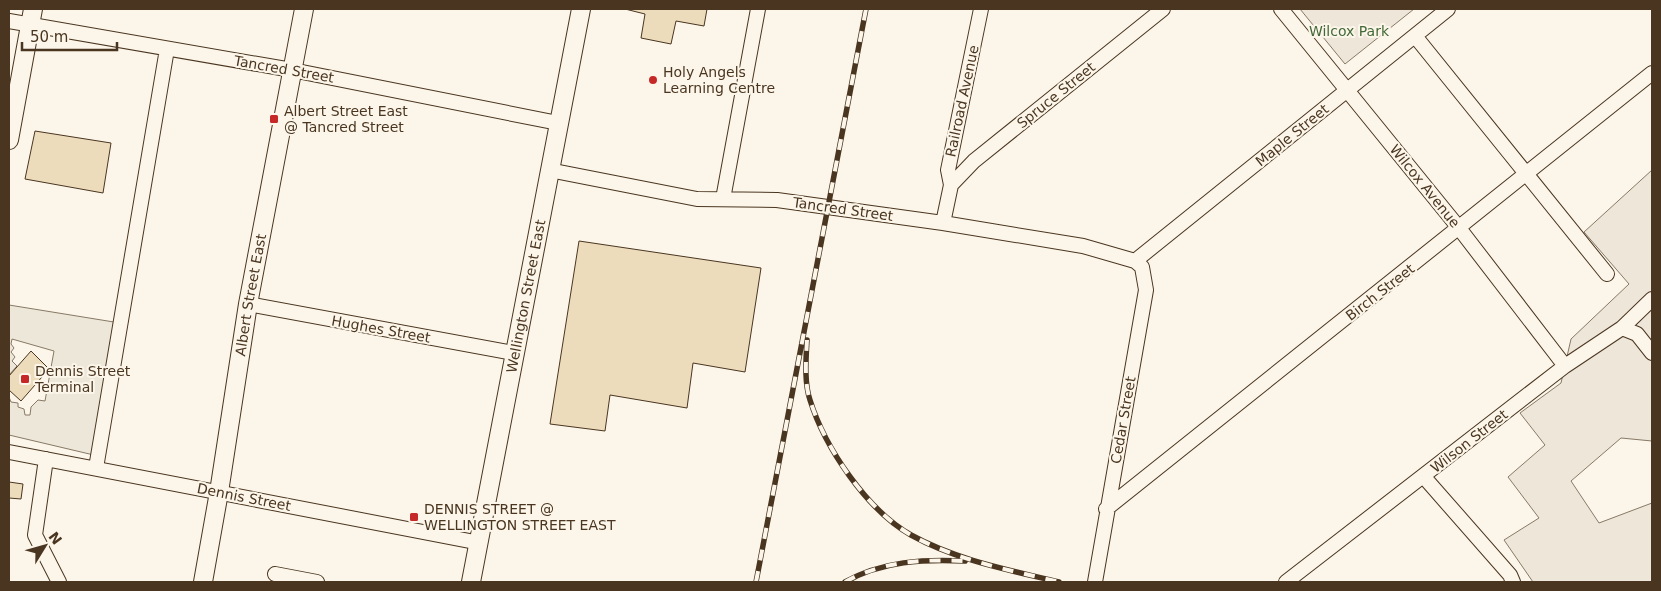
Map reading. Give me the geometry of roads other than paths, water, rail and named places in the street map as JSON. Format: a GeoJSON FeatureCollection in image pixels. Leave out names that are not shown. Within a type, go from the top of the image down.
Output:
{"type":"FeatureCollection","features":[{"type":"Feature","properties":{"kind":"main road","name":"Albert Street East"},"geometry":{"type":"LineString","coordinates":[[203,582],[248,304],[304,9]]}},
{"type":"Feature","properties":{"kind":"main road","name":"Wellington Street East"},"geometry":{"type":"LineString","coordinates":[[471,582],[480,543],[514,353],[580,9]]}},
{"type":"Feature","properties":{"kind":"main road"},"geometry":{"type":"LineString","coordinates":[[9,140],[32,17]]}},
{"type":"Feature","properties":{"kind":"street"},"geometry":{"type":"LineString","coordinates":[[723,199],[758,9]]}},
{"type":"Feature","properties":{"kind":"street","name":"Railroad Avenue"},"geometry":{"type":"LineString","coordinates":[[943,223],[951,184],[948,170],[981,9]]}},
{"type":"Feature","properties":{"kind":"street","name":"Spruce Street"},"geometry":{"type":"LineString","coordinates":[[951,184],[974,161],[1163,9]]}},
{"type":"Feature","properties":{"kind":"street","name":"Wilcox Avenue"},"geometry":{"type":"LineString","coordinates":[[1281,9],[1459,228],[1565,366]]}},
{"type":"Feature","properties":{"kind":"street","name":"Maple Street"},"geometry":{"type":"LineString","coordinates":[[1135,260],[1448,9]]}},
{"type":"Feature","properties":{"kind":"street","name":"Tancred Street"},"geometry":{"type":"LineString","coordinates":[[9,21],[32,17],[167,49],[292,70],[558,123]]}},
{"type":"Feature","properties":{"kind":"street"},"geometry":{"type":"LineString","coordinates":[[1415,36],[1608,274]]}},
{"type":"Feature","properties":{"kind":"street"},"geometry":{"type":"LineString","coordinates":[[96,468],[167,49]]}},
{"type":"Feature","properties":{"kind":"street","name":"Birch Street"},"geometry":{"type":"LineString","coordinates":[[1106,509],[1652,73]]}},
{"type":"Feature","properties":{"kind":"street","name":"Tancred Street"},"geometry":{"type":"LineString","coordinates":[[549,170],[697,199],[777,200],[943,223],[1083,246],[1135,260]]}},
{"type":"Feature","properties":{"kind":"street","name":"Cedar Street"},"geometry":{"type":"LineString","coordinates":[[1094,582],[1146,290],[1142,267],[1135,260]]}},
{"type":"Feature","properties":{"kind":"street","name":"Wilson Street"},"geometry":{"type":"LineString","coordinates":[[1286,582],[1565,366],[1622,328],[1652,299]]}},
{"type":"Feature","properties":{"kind":"street","name":"Hughes Street"},"geometry":{"type":"LineString","coordinates":[[248,304],[514,353]]}},
{"type":"Feature","properties":{"kind":"street"},"geometry":{"type":"LineString","coordinates":[[1622,328],[1637,334],[1652,353]]}},
{"type":"Feature","properties":{"kind":"street","name":"Dennis Street"},"geometry":{"type":"LineString","coordinates":[[9,452],[480,543]]}},
{"type":"Feature","properties":{"kind":"street"},"geometry":{"type":"LineString","coordinates":[[46,459],[35,535],[59,582]]}},
{"type":"Feature","properties":{"kind":"street"},"geometry":{"type":"LineString","coordinates":[[1424,477],[1513,582]]}},
{"type":"Feature","properties":{"kind":"street"},"geometry":{"type":"LineString","coordinates":[[275,574],[317,582]]}},
{"type":"Feature","properties":{"kind":"railway"},"geometry":{"type":"LineString","coordinates":[[756,582],[866,9]]}},
{"type":"Feature","properties":{"kind":"railway"},"geometry":{"type":"LineString","coordinates":[[807,340],[807,386],[817,419],[837,457],[864,494],[879,510],[895,524],[928,544],[964,558],[1059,582]]}},
{"type":"Feature","properties":{"kind":"railway"},"geometry":{"type":"LineString","coordinates":[[845,582],[874,570],[904,563],[934,560],[965,561]]}},
{"type":"Feature","properties":{"kind":"place","name":"Holy Angels Learning Centre"},"geometry":{"type":"Point","coordinates":[653,80]}},
{"type":"Feature","properties":{"kind":"place","name":"Albert Street East @ Tancred Street"},"geometry":{"type":"Point","coordinates":[274,119]}},
{"type":"Feature","properties":{"kind":"place","name":"Dennis Street Terminal"},"geometry":{"type":"Point","coordinates":[25,379]}},
{"type":"Feature","properties":{"kind":"place","name":"DENNIS STREET @ WELLINGTON STREET EAST"},"geometry":{"type":"Point","coordinates":[414,517]}},
{"type":"Feature","properties":{"kind":"park label","name":"Wilcox Park"},"geometry":{"type":"Point","coordinates":[1349,31]}}]}
